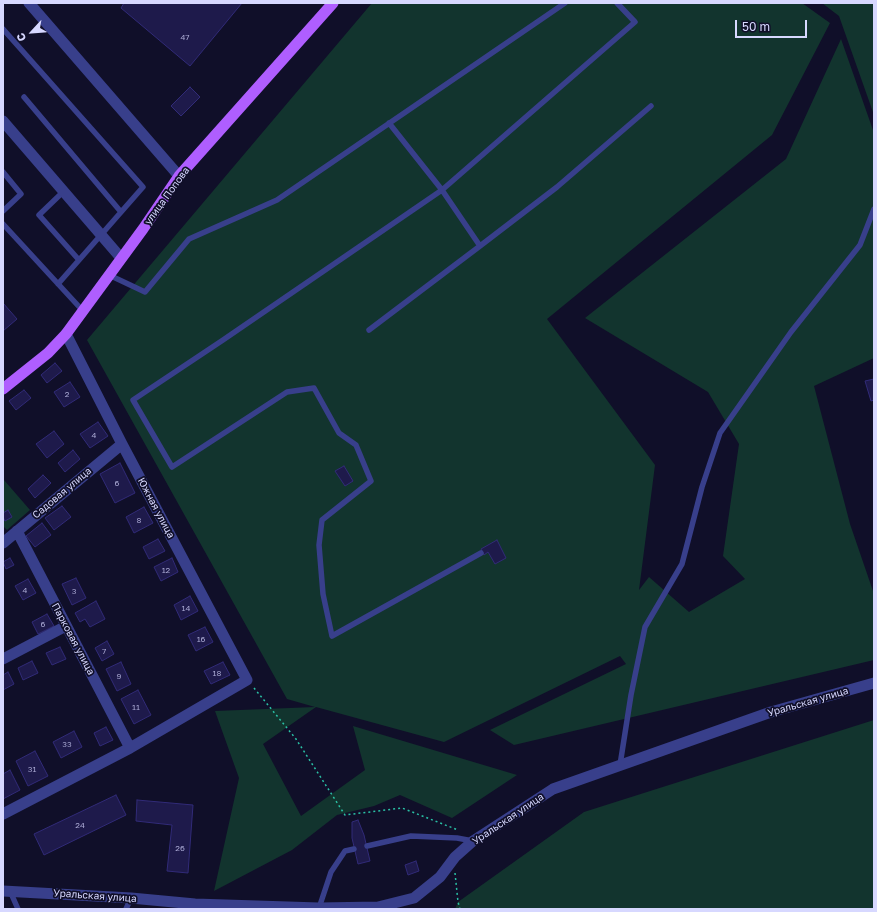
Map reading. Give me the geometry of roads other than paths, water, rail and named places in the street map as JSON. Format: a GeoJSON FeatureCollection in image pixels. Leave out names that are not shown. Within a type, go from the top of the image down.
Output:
{"type":"FeatureCollection","features":[{"type":"Feature","properties":{"kind":"main road","name":"улица Попова"},"geometry":{"type":"LineString","coordinates":[[3,389],[48,353],[66,334],[143,229],[179,176],[333,3]]}},
{"type":"Feature","properties":{"kind":"street"},"geometry":{"type":"LineString","coordinates":[[29,3],[179,176]]}},
{"type":"Feature","properties":{"kind":"street"},"geometry":{"type":"LineString","coordinates":[[3,121],[121,258]]}},
{"type":"Feature","properties":{"kind":"street","name":"Южная улица"},"geometry":{"type":"LineString","coordinates":[[66,334],[122,444],[247,680],[130,748]]}},
{"type":"Feature","properties":{"kind":"street","name":"Садовая улица"},"geometry":{"type":"LineString","coordinates":[[3,543],[122,444]]}},
{"type":"Feature","properties":{"kind":"street","name":"Парковая улица"},"geometry":{"type":"LineString","coordinates":[[17,531],[130,748]]}},
{"type":"Feature","properties":{"kind":"street"},"geometry":{"type":"LineString","coordinates":[[3,659],[66,626]]}},
{"type":"Feature","properties":{"kind":"street","name":"Уральская улица"},"geometry":{"type":"LineString","coordinates":[[6,891],[131,898],[194,906],[319,908],[378,907],[414,898],[440,877],[455,857],[473,841],[554,789],[771,712],[874,683]]}},
{"type":"Feature","properties":{"kind":"street"},"geometry":{"type":"LineString","coordinates":[[3,814],[130,748]]}},
{"type":"Feature","properties":{"kind":"lane"},"geometry":{"type":"LineString","coordinates":[[108,275],[145,292],[189,239],[277,200],[564,3]]}},
{"type":"Feature","properties":{"kind":"lane"},"geometry":{"type":"LineString","coordinates":[[481,553],[332,636],[323,594],[319,545],[322,520],[371,481],[356,445],[339,433],[314,388],[287,392],[172,467],[133,400],[230,336],[442,190],[635,22],[617,3]]}},
{"type":"Feature","properties":{"kind":"lane"},"geometry":{"type":"LineString","coordinates":[[3,29],[143,186],[58,284]]}},
{"type":"Feature","properties":{"kind":"lane"},"geometry":{"type":"LineString","coordinates":[[24,97],[121,212]]}},
{"type":"Feature","properties":{"kind":"lane"},"geometry":{"type":"LineString","coordinates":[[369,330],[557,187],[651,106]]}},
{"type":"Feature","properties":{"kind":"lane"},"geometry":{"type":"LineString","coordinates":[[389,123],[442,190],[480,246]]}},
{"type":"Feature","properties":{"kind":"lane"},"geometry":{"type":"LineString","coordinates":[[3,172],[21,194],[3,211]]}},
{"type":"Feature","properties":{"kind":"lane"},"geometry":{"type":"LineString","coordinates":[[64,191],[39,215],[79,260]]}},
{"type":"Feature","properties":{"kind":"lane"},"geometry":{"type":"LineString","coordinates":[[620,765],[631,695],[645,627],[682,564],[702,487],[720,432],[792,332],[860,245],[874,209]]}},
{"type":"Feature","properties":{"kind":"lane"},"geometry":{"type":"LineString","coordinates":[[3,224],[83,311]]}},
{"type":"Feature","properties":{"kind":"lane"},"geometry":{"type":"LineString","coordinates":[[367,846],[412,836],[457,838],[473,841]]}},
{"type":"Feature","properties":{"kind":"lane"},"geometry":{"type":"LineString","coordinates":[[319,908],[331,872],[345,851],[354,849]]}},
{"type":"Feature","properties":{"kind":"lane"},"geometry":{"type":"LineString","coordinates":[[6,891],[18,909]]}},
{"type":"Feature","properties":{"kind":"lane"},"geometry":{"type":"LineString","coordinates":[[126,909],[131,898]]}}]}
